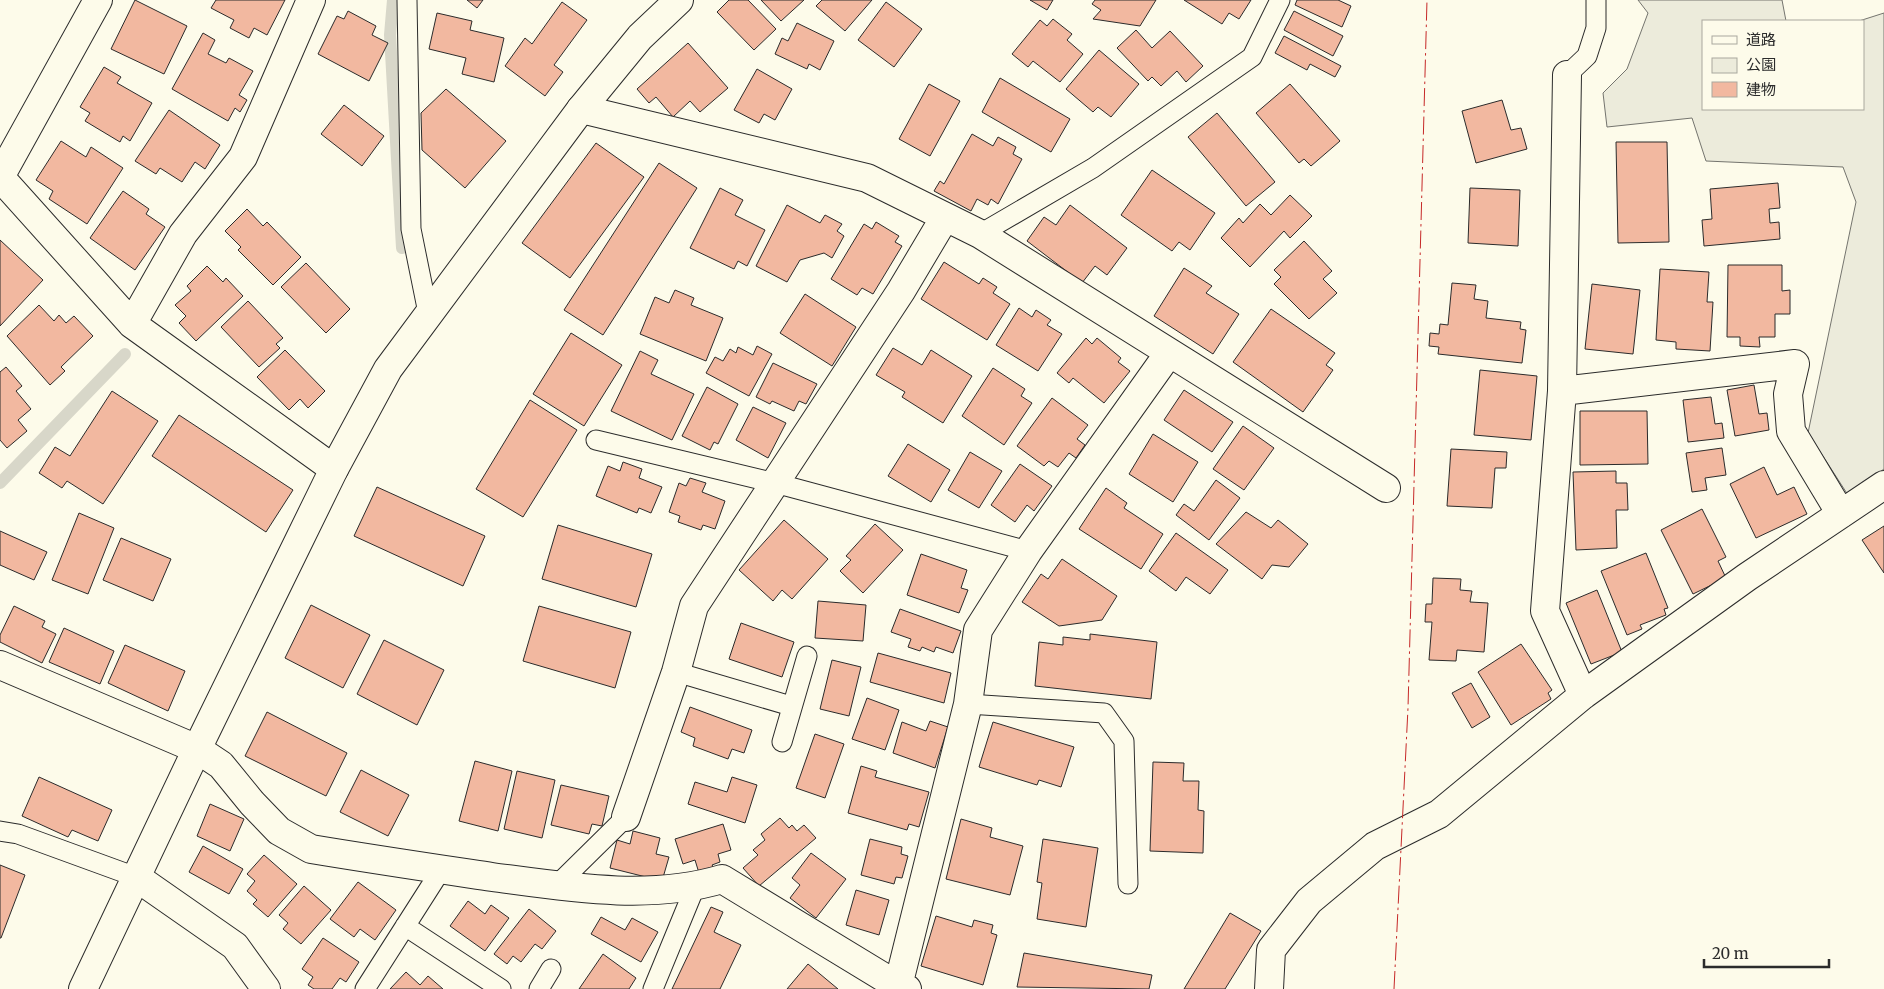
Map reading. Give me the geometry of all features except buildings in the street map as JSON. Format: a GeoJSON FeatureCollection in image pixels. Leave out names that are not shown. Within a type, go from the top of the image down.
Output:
{"type":"FeatureCollection","features":[{"type":"Feature","properties":{"kind":"street"},"geometry":{"type":"LineString","coordinates":[[98,0],[0,177],[132,324],[334,468]]}},
{"type":"Feature","properties":{"kind":"street"},"geometry":{"type":"LineString","coordinates":[[132,324],[183,234],[242,156],[311,0]]}},
{"type":"Feature","properties":{"kind":"street"},"geometry":{"type":"LineString","coordinates":[[83,989],[334,468],[388,368],[580,109],[640,38],[679,0]]}},
{"type":"Feature","properties":{"kind":"street"},"geometry":{"type":"LineString","coordinates":[[1567,75],[1562,391],[1545,611],[1583,695]]}},
{"type":"Feature","properties":{"kind":"street"},"geometry":{"type":"LineString","coordinates":[[580,109],[866,178],[980,234],[1386,488]]}},
{"type":"Feature","properties":{"kind":"street"},"geometry":{"type":"LineString","coordinates":[[626,817],[676,672],[694,606],[901,291],[945,218]]}},
{"type":"Feature","properties":{"kind":"street"},"geometry":{"type":"LineString","coordinates":[[0,665],[197,749],[221,765],[252,803],[279,831],[311,849],[556,886],[654,890],[695,887],[722,879],[901,988],[968,704],[978,630],[1028,551],[1169,353]]}},
{"type":"Feature","properties":{"kind":"street"},"geometry":{"type":"LineString","coordinates":[[1562,391],[1794,364],[1788,394],[1792,431],[1841,514]]}},
{"type":"Feature","properties":{"kind":"street"},"geometry":{"type":"LineString","coordinates":[[1269,989],[1271,950],[1309,900],[1375,846],[1439,814],[1583,695],[1747,577],[1884,484]]}},
{"type":"Feature","properties":{"kind":"street"},"geometry":{"type":"LineString","coordinates":[[136,877],[235,946],[266,989]]}},
{"type":"Feature","properties":{"kind":"lane"},"geometry":{"type":"LineString","coordinates":[[407,0],[411,229],[428,313]]}},
{"type":"Feature","properties":{"kind":"lane"},"geometry":{"type":"LineString","coordinates":[[980,234],[1093,168],[1252,57],[1280,0]]}},
{"type":"Feature","properties":{"kind":"lane"},"geometry":{"type":"LineString","coordinates":[[1567,75],[1587,56],[1596,28],[1596,0]]}},
{"type":"Feature","properties":{"kind":"lane"},"geometry":{"type":"LineString","coordinates":[[596,440],[775,483],[1028,551]]}},
{"type":"Feature","properties":{"kind":"lane"},"geometry":{"type":"LineString","coordinates":[[782,742],[807,656]]}},
{"type":"Feature","properties":{"kind":"lane"},"geometry":{"type":"LineString","coordinates":[[676,672],[791,706]]}},
{"type":"Feature","properties":{"kind":"lane"},"geometry":{"type":"LineString","coordinates":[[968,704],[1104,713],[1124,741],[1128,884]]}},
{"type":"Feature","properties":{"kind":"lane"},"geometry":{"type":"LineString","coordinates":[[556,886],[626,817]]}},
{"type":"Feature","properties":{"kind":"lane"},"geometry":{"type":"LineString","coordinates":[[0,831],[18,834],[136,877]]}},
{"type":"Feature","properties":{"kind":"lane"},"geometry":{"type":"LineString","coordinates":[[365,989],[441,870]]}},
{"type":"Feature","properties":{"kind":"lane"},"geometry":{"type":"LineString","coordinates":[[653,989],[695,887]]}},
{"type":"Feature","properties":{"kind":"lane"},"geometry":{"type":"LineString","coordinates":[[405,926],[501,989]]}},
{"type":"Feature","properties":{"kind":"lane"},"geometry":{"type":"LineString","coordinates":[[539,989],[551,970]]}},
{"type":"Feature","properties":{"kind":"green space"},"geometry":{"type":"Polygon","coordinates":[[[1638,0],[1782,0],[1786,20],[1702,20],[1702,110],[1864,110],[1864,20],[1862,20],[1884,13],[1884,469],[1848,495],[1808,433],[1856,202],[1843,167],[1706,161],[1692,118],[1607,127],[1603,93],[1627,69],[1648,13],[1638,0]]]}},
{"type":"Feature","properties":{"kind":"waterway"},"geometry":{"type":"LineString","coordinates":[[393,0],[390,35],[402,248]]}},
{"type":"Feature","properties":{"kind":"waterway"},"geometry":{"type":"LineString","coordinates":[[0,483],[125,354]]}},
{"type":"Feature","properties":{"kind":"power"},"geometry":{"type":"LineString","coordinates":[[1394,989],[1408,708],[1427,0]]}}]}
